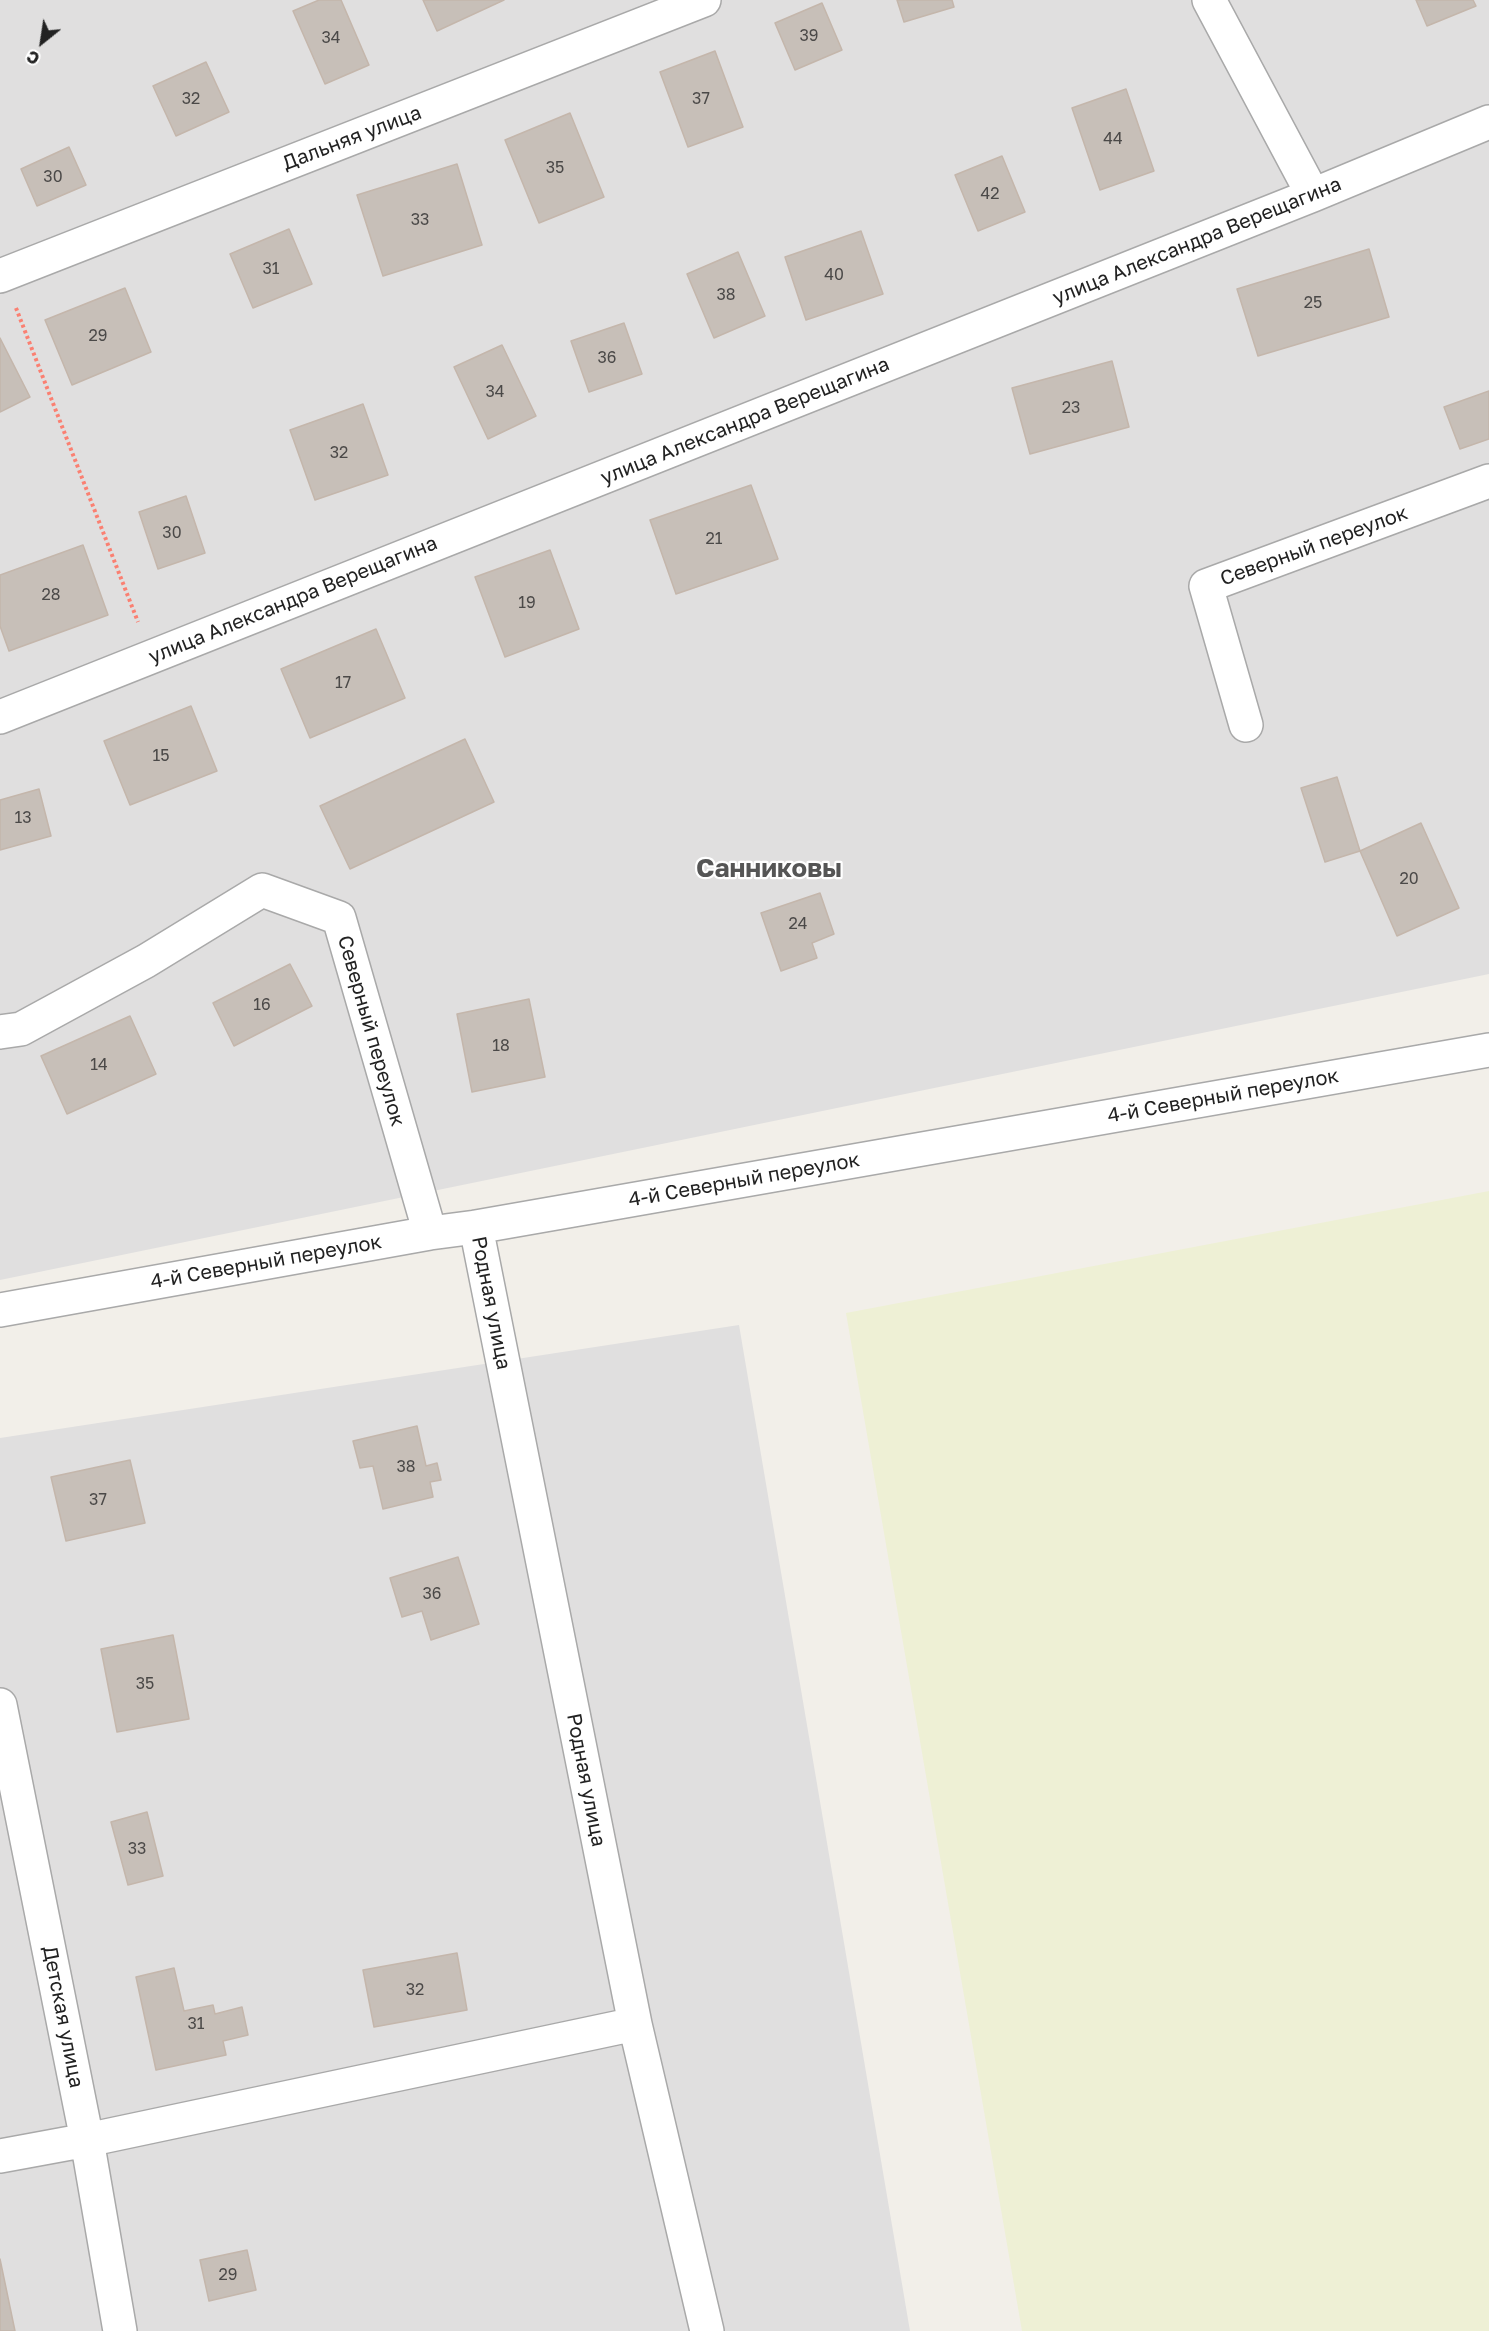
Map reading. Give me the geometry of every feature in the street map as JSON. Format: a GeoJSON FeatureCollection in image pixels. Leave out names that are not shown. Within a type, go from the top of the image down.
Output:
{"type":"FeatureCollection","features":[{"type":"Feature","properties":{"kind":"street","name":"Дальняя улица"},"geometry":{"type":"LineString","coordinates":[[1,276],[704,0]]}},
{"type":"Feature","properties":{"kind":"street"},"geometry":{"type":"LineString","coordinates":[[1209,0],[1313,195]]}},
{"type":"Feature","properties":{"kind":"street","name":"улица Александра Верещагина"},"geometry":{"type":"LineString","coordinates":[[0,717],[1313,195],[1489,122]]}},
{"type":"Feature","properties":{"kind":"street","name":"Северный переулок"},"geometry":{"type":"LineString","coordinates":[[1246,725],[1206,586],[1489,482]]}},
{"type":"Feature","properties":{"kind":"street","name":"Северный переулок"},"geometry":{"type":"LineString","coordinates":[[0,1032],[21,1029],[146,961],[262,890],[339,918],[430,1233]]}},
{"type":"Feature","properties":{"kind":"street","name":"4-й Северный переулок"},"geometry":{"type":"LineString","coordinates":[[0,1310],[430,1233],[476,1227],[1489,1050]]}},
{"type":"Feature","properties":{"kind":"street","name":"Родная улица"},"geometry":{"type":"LineString","coordinates":[[476,1227],[635,2024],[707,2331]]}},
{"type":"Feature","properties":{"kind":"street","name":"Детская улица"},"geometry":{"type":"LineString","coordinates":[[0,1704],[87,2140],[120,2331]]}},
{"type":"Feature","properties":{"kind":"street"},"geometry":{"type":"LineString","coordinates":[[0,2156],[87,2140],[635,2024]]}},
{"type":"Feature","properties":{"kind":"path"},"geometry":{"type":"LineString","coordinates":[[1,276],[152,657]]}},
{"type":"Feature","properties":{"kind":"shaded area"},"geometry":{"type":"Polygon","coordinates":[[[0,0],[1489,0],[1489,974],[0,1280],[0,0]]]}},
{"type":"Feature","properties":{"kind":"shaded area"},"geometry":{"type":"Polygon","coordinates":[[[739,1325],[910,2331],[0,2331],[0,1438],[739,1325]]]}},
{"type":"Feature","properties":{"kind":"green space"},"geometry":{"type":"Polygon","coordinates":[[[1489,1191],[1489,2331],[1022,2331],[846,1313],[1489,1191]]]}},
{"type":"Feature","properties":{"kind":"building"},"geometry":{"type":"Polygon","coordinates":[[[319,0],[341,0],[369,65],[325,84],[293,11],[319,0]]]}},
{"type":"Feature","properties":{"kind":"building"},"geometry":{"type":"Polygon","coordinates":[[[423,0],[504,0],[437,31],[423,0]]]}},
{"type":"Feature","properties":{"kind":"building"},"geometry":{"type":"Polygon","coordinates":[[[897,0],[952,0],[954,7],[904,22],[897,0]]]}},
{"type":"Feature","properties":{"kind":"building"},"geometry":{"type":"Polygon","coordinates":[[[1416,0],[1473,0],[1476,6],[1427,26],[1416,0]]]}},
{"type":"Feature","properties":{"kind":"building"},"geometry":{"type":"Polygon","coordinates":[[[822,3],[842,50],[795,70],[775,23],[822,3]]]}},
{"type":"Feature","properties":{"kind":"building"},"geometry":{"type":"Polygon","coordinates":[[[715,51],[743,127],[688,147],[660,72],[715,51]]]}},
{"type":"Feature","properties":{"kind":"building"},"geometry":{"type":"Polygon","coordinates":[[[206,62],[229,112],[176,136],[153,86],[206,62]]]}},
{"type":"Feature","properties":{"kind":"building"},"geometry":{"type":"Polygon","coordinates":[[[1126,89],[1154,171],[1100,190],[1072,108],[1126,89]]]}},
{"type":"Feature","properties":{"kind":"building"},"geometry":{"type":"Polygon","coordinates":[[[570,113],[604,197],[539,223],[505,140],[570,113]]]}},
{"type":"Feature","properties":{"kind":"building"},"geometry":{"type":"Polygon","coordinates":[[[69,147],[86,185],[37,206],[21,169],[69,147]]]}},
{"type":"Feature","properties":{"kind":"building"},"geometry":{"type":"Polygon","coordinates":[[[1002,156],[1025,212],[978,231],[955,175],[1002,156]]]}},
{"type":"Feature","properties":{"kind":"building"},"geometry":{"type":"Polygon","coordinates":[[[457,164],[482,245],[383,276],[357,195],[457,164]]]}},
{"type":"Feature","properties":{"kind":"building"},"geometry":{"type":"Polygon","coordinates":[[[289,229],[312,284],[253,308],[230,254],[289,229]]]}},
{"type":"Feature","properties":{"kind":"building"},"geometry":{"type":"Polygon","coordinates":[[[861,231],[883,294],[806,320],[785,257],[861,231]]]}},
{"type":"Feature","properties":{"kind":"building"},"geometry":{"type":"Polygon","coordinates":[[[1369,249],[1389,317],[1258,356],[1237,289],[1369,249]]]}},
{"type":"Feature","properties":{"kind":"building"},"geometry":{"type":"Polygon","coordinates":[[[738,252],[765,316],[714,338],[687,274],[738,252]]]}},
{"type":"Feature","properties":{"kind":"building"},"geometry":{"type":"Polygon","coordinates":[[[125,288],[151,352],[72,385],[45,320],[125,288]]]}},
{"type":"Feature","properties":{"kind":"building"},"geometry":{"type":"Polygon","coordinates":[[[624,323],[642,374],[589,392],[571,341],[624,323]]]}},
{"type":"Feature","properties":{"kind":"building"},"geometry":{"type":"Polygon","coordinates":[[[0,338],[30,397],[0,412],[0,338]]]}},
{"type":"Feature","properties":{"kind":"building"},"geometry":{"type":"Polygon","coordinates":[[[502,345],[536,416],[488,439],[454,367],[502,345]]]}},
{"type":"Feature","properties":{"kind":"building"},"geometry":{"type":"Polygon","coordinates":[[[1112,361],[1129,427],[1030,454],[1012,388],[1112,361]]]}},
{"type":"Feature","properties":{"kind":"building"},"geometry":{"type":"Polygon","coordinates":[[[1489,391],[1489,439],[1460,449],[1444,407],[1489,391]]]}},
{"type":"Feature","properties":{"kind":"building"},"geometry":{"type":"Polygon","coordinates":[[[363,404],[388,475],[315,500],[290,430],[363,404]]]}},
{"type":"Feature","properties":{"kind":"building"},"geometry":{"type":"Polygon","coordinates":[[[751,485],[778,559],[676,594],[650,520],[751,485]]]}},
{"type":"Feature","properties":{"kind":"building"},"geometry":{"type":"Polygon","coordinates":[[[186,496],[205,553],[158,569],[139,512],[186,496]]]}},
{"type":"Feature","properties":{"kind":"building"},"geometry":{"type":"Polygon","coordinates":[[[83,545],[108,615],[9,651],[0,626],[0,575],[83,545]]]}},
{"type":"Feature","properties":{"kind":"building"},"geometry":{"type":"Polygon","coordinates":[[[550,550],[579,629],[505,657],[475,577],[550,550]]]}},
{"type":"Feature","properties":{"kind":"building"},"geometry":{"type":"Polygon","coordinates":[[[376,629],[405,698],[310,738],[281,669],[376,629]]]}},
{"type":"Feature","properties":{"kind":"building"},"geometry":{"type":"Polygon","coordinates":[[[191,706],[217,771],[130,805],[104,741],[191,706]]]}},
{"type":"Feature","properties":{"kind":"building"},"geometry":{"type":"Polygon","coordinates":[[[465,739],[494,802],[350,869],[320,806],[465,739]]]}},
{"type":"Feature","properties":{"kind":"building"},"geometry":{"type":"Polygon","coordinates":[[[1337,777],[1360,851],[1325,862],[1301,788],[1337,777]]]}},
{"type":"Feature","properties":{"kind":"building"},"geometry":{"type":"Polygon","coordinates":[[[39,789],[51,836],[0,850],[0,800],[39,789]]]}},
{"type":"Feature","properties":{"kind":"building"},"geometry":{"type":"Polygon","coordinates":[[[1421,823],[1459,908],[1397,936],[1360,851],[1421,823]]]}},
{"type":"Feature","properties":{"kind":"building"},"geometry":{"type":"Polygon","coordinates":[[[820,893],[834,934],[812,943],[817,958],[781,971],[761,913],[820,893]]]}},
{"type":"Feature","properties":{"kind":"building"},"geometry":{"type":"Polygon","coordinates":[[[290,964],[312,1006],[234,1046],[213,1003],[290,964]]]}},
{"type":"Feature","properties":{"kind":"building"},"geometry":{"type":"Polygon","coordinates":[[[529,999],[545,1077],[472,1092],[457,1014],[529,999]]]}},
{"type":"Feature","properties":{"kind":"building"},"geometry":{"type":"Polygon","coordinates":[[[130,1016],[156,1074],[67,1114],[41,1056],[130,1016]]]}},
{"type":"Feature","properties":{"kind":"building"},"geometry":{"type":"Polygon","coordinates":[[[417,1426],[426,1466],[437,1463],[441,1480],[430,1482],[433,1497],[383,1509],[373,1466],[360,1468],[353,1441],[417,1426]]]}},
{"type":"Feature","properties":{"kind":"building"},"geometry":{"type":"Polygon","coordinates":[[[130,1460],[145,1523],[66,1541],[51,1477],[130,1460]]]}},
{"type":"Feature","properties":{"kind":"building"},"geometry":{"type":"Polygon","coordinates":[[[458,1557],[479,1624],[431,1640],[422,1611],[402,1617],[390,1578],[458,1557]]]}},
{"type":"Feature","properties":{"kind":"building"},"geometry":{"type":"Polygon","coordinates":[[[173,1635],[189,1719],[117,1732],[101,1649],[173,1635]]]}},
{"type":"Feature","properties":{"kind":"building"},"geometry":{"type":"Polygon","coordinates":[[[147,1812],[163,1876],[128,1885],[111,1822],[147,1812]]]}},
{"type":"Feature","properties":{"kind":"building"},"geometry":{"type":"Polygon","coordinates":[[[457,1953],[467,2010],[374,2027],[363,1970],[457,1953]]]}},
{"type":"Feature","properties":{"kind":"building"},"geometry":{"type":"Polygon","coordinates":[[[174,1968],[184,2011],[213,2005],[215,2014],[242,2007],[248,2035],[223,2041],[226,2055],[156,2070],[136,1977],[174,1968]]]}},
{"type":"Feature","properties":{"kind":"building"},"geometry":{"type":"Polygon","coordinates":[[[247,2250],[256,2290],[209,2301],[200,2260],[247,2250]]]}},
{"type":"Feature","properties":{"kind":"building"},"geometry":{"type":"Polygon","coordinates":[[[0,2259],[15,2331],[0,2331],[0,2259]]]}},
{"type":"Feature","properties":{"kind":"district","name":"Санниковы"},"geometry":{"type":"Point","coordinates":[769,869]}}]}
